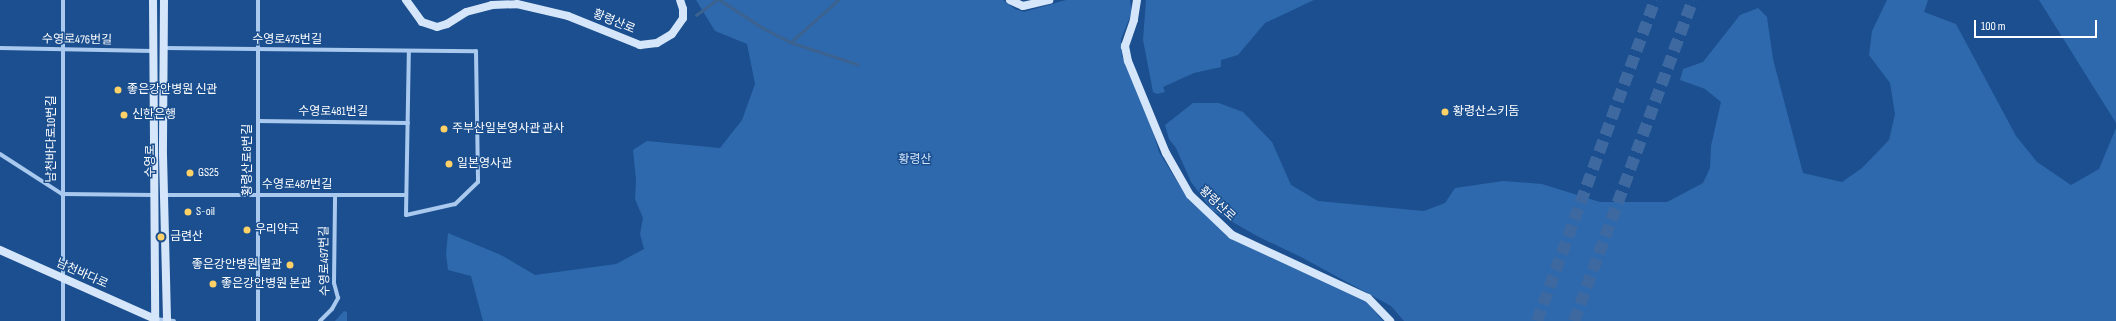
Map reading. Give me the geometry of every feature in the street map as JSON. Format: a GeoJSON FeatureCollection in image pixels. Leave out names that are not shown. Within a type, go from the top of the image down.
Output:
{"type":"FeatureCollection","features":[{"type":"Feature","properties":{"kind":"street","name":"남천바다로10번길"},"geometry":{"type":"LineString","coordinates":[[62,0],[63,321]]}},
{"type":"Feature","properties":{"kind":"street","name":"수영로"},"geometry":{"type":"LineString","coordinates":[[153,0],[155,320]]}},
{"type":"Feature","properties":{"kind":"street","name":"수영로"},"geometry":{"type":"LineString","coordinates":[[164,0],[164,195],[170,320]]}},
{"type":"Feature","properties":{"kind":"street","name":"황령산로8번길"},"geometry":{"type":"LineString","coordinates":[[258,0],[258,321]]}},
{"type":"Feature","properties":{"kind":"street","name":"황령산로"},"geometry":{"type":"LineString","coordinates":[[406,0],[422,22],[437,27],[447,24],[466,12],[492,4],[517,4],[568,16],[640,45],[657,43],[672,34],[683,18],[683,9],[680,0]]}},
{"type":"Feature","properties":{"kind":"street"},"geometry":{"type":"LineString","coordinates":[[1010,0],[1023,6],[1049,0]]}},
{"type":"Feature","properties":{"kind":"street","name":"황령산로"},"geometry":{"type":"LineString","coordinates":[[1137,0],[1134,20],[1125,46],[1128,61],[1166,153],[1190,195],[1232,235],[1368,298],[1390,321]]}},
{"type":"Feature","properties":{"kind":"street","name":"수영로476번길"},"geometry":{"type":"LineString","coordinates":[[0,48],[153,51]]}},
{"type":"Feature","properties":{"kind":"street","name":"수영로475번길"},"geometry":{"type":"LineString","coordinates":[[164,48],[476,51],[478,182],[455,204],[406,215],[406,195]]}},
{"type":"Feature","properties":{"kind":"street"},"geometry":{"type":"LineString","coordinates":[[406,195],[409,51]]}},
{"type":"Feature","properties":{"kind":"street","name":"수영로481번길"},"geometry":{"type":"LineString","coordinates":[[258,121],[408,123]]}},
{"type":"Feature","properties":{"kind":"street"},"geometry":{"type":"LineString","coordinates":[[0,154],[62,194],[154,196]]}},
{"type":"Feature","properties":{"kind":"street","name":"수영로487번길"},"geometry":{"type":"LineString","coordinates":[[164,195],[406,195]]}},
{"type":"Feature","properties":{"kind":"street","name":"수영로497번길"},"geometry":{"type":"LineString","coordinates":[[320,321],[332,309],[338,298],[334,284],[335,195]]}},
{"type":"Feature","properties":{"kind":"street","name":"남천바다로"},"geometry":{"type":"LineString","coordinates":[[0,250],[155,320]]}},
{"type":"Feature","properties":{"kind":"street"},"geometry":{"type":"LineString","coordinates":[[155,320],[170,320]]}},
{"type":"Feature","properties":{"kind":"green space","name":"황령산"},"geometry":{"type":"Polygon","coordinates":[[[696,0],[1003,0],[1015,9],[1024,12],[1066,0],[1130,0],[1132,12],[1121,39],[1122,56],[1153,131],[1159,152],[1188,199],[1228,235],[1365,300],[1383,321],[483,321],[471,276],[448,270],[446,254],[448,233],[501,255],[535,275],[616,264],[644,249],[640,234],[643,218],[635,199],[636,180],[633,150],[647,141],[720,148],[742,120],[755,84],[747,44],[715,31],[696,0]]]}},
{"type":"Feature","properties":{"kind":"green space"},"geometry":{"type":"Polygon","coordinates":[[[1146,0],[1314,0],[1265,23],[1238,55],[1221,60],[1221,67],[1194,73],[1163,87],[1165,92],[1157,94],[1153,92],[1143,40],[1146,0]]]}},
{"type":"Feature","properties":{"kind":"green space"},"geometry":{"type":"Polygon","coordinates":[[[1887,0],[1928,0],[1924,12],[1956,24],[2016,136],[2037,162],[2071,185],[2099,169],[2116,128],[2116,321],[1404,321],[1391,306],[1301,257],[1257,236],[1212,210],[1191,182],[1176,148],[1169,139],[1165,125],[1193,103],[1219,103],[1243,112],[1272,142],[1291,185],[1318,201],[1424,211],[1445,203],[1455,188],[1503,181],[1542,184],[1600,202],[1667,202],[1703,183],[1710,168],[1711,146],[1721,102],[1705,89],[1680,80],[1683,69],[1703,62],[1740,15],[1758,8],[1767,17],[1773,59],[1803,173],[1842,182],[1862,168],[1889,140],[1895,114],[1890,83],[1869,55],[1872,31],[1887,0]]]}},
{"type":"Feature","properties":{"kind":"green space"},"geometry":{"type":"Polygon","coordinates":[[[2039,0],[2116,0],[2116,123],[2039,0]]]}},
{"type":"Feature","properties":{"kind":"green space"},"geometry":{"type":"Polygon","coordinates":[[[344,311],[347,312],[347,321],[335,321],[344,311]]]}},
{"type":"Feature","properties":{"kind":"waterway"},"geometry":{"type":"LineString","coordinates":[[696,15],[717,0]]}},
{"type":"Feature","properties":{"kind":"waterway"},"geometry":{"type":"LineString","coordinates":[[720,0],[763,28],[790,42],[857,64]]}},
{"type":"Feature","properties":{"kind":"waterway"},"geometry":{"type":"LineString","coordinates":[[791,42],[838,0]]}},
{"type":"Feature","properties":{"kind":"tunnel"},"geometry":{"type":"LineString","coordinates":[[1537,321],[1655,0]]}},
{"type":"Feature","properties":{"kind":"tunnel"},"geometry":{"type":"LineString","coordinates":[[1574,321],[1693,0]]}},
{"type":"Feature","properties":{"kind":"place","name":"좋은강안병원 신관"},"geometry":{"type":"Point","coordinates":[118,90]}},
{"type":"Feature","properties":{"kind":"place","name":"황령산스키돔"},"geometry":{"type":"Point","coordinates":[1445,112]}},
{"type":"Feature","properties":{"kind":"place","name":"신한은행"},"geometry":{"type":"Point","coordinates":[124,115]}},
{"type":"Feature","properties":{"kind":"place","name":"주부산일본영사관 관사"},"geometry":{"type":"Point","coordinates":[444,129]}},
{"type":"Feature","properties":{"kind":"place","name":"일본영사관"},"geometry":{"type":"Point","coordinates":[449,164]}},
{"type":"Feature","properties":{"kind":"place","name":"GS25"},"geometry":{"type":"Point","coordinates":[190,173]}},
{"type":"Feature","properties":{"kind":"place","name":"S-oil"},"geometry":{"type":"Point","coordinates":[188,212]}},
{"type":"Feature","properties":{"kind":"place","name":"우리약국"},"geometry":{"type":"Point","coordinates":[247,230]}},
{"type":"Feature","properties":{"kind":"place","name":"금련산"},"geometry":{"type":"Point","coordinates":[161,237]}},
{"type":"Feature","properties":{"kind":"place","name":"좋은강안병원 별관"},"geometry":{"type":"Point","coordinates":[290,265]}},
{"type":"Feature","properties":{"kind":"place","name":"좋은강안병원 본관"},"geometry":{"type":"Point","coordinates":[213,284]}}]}
